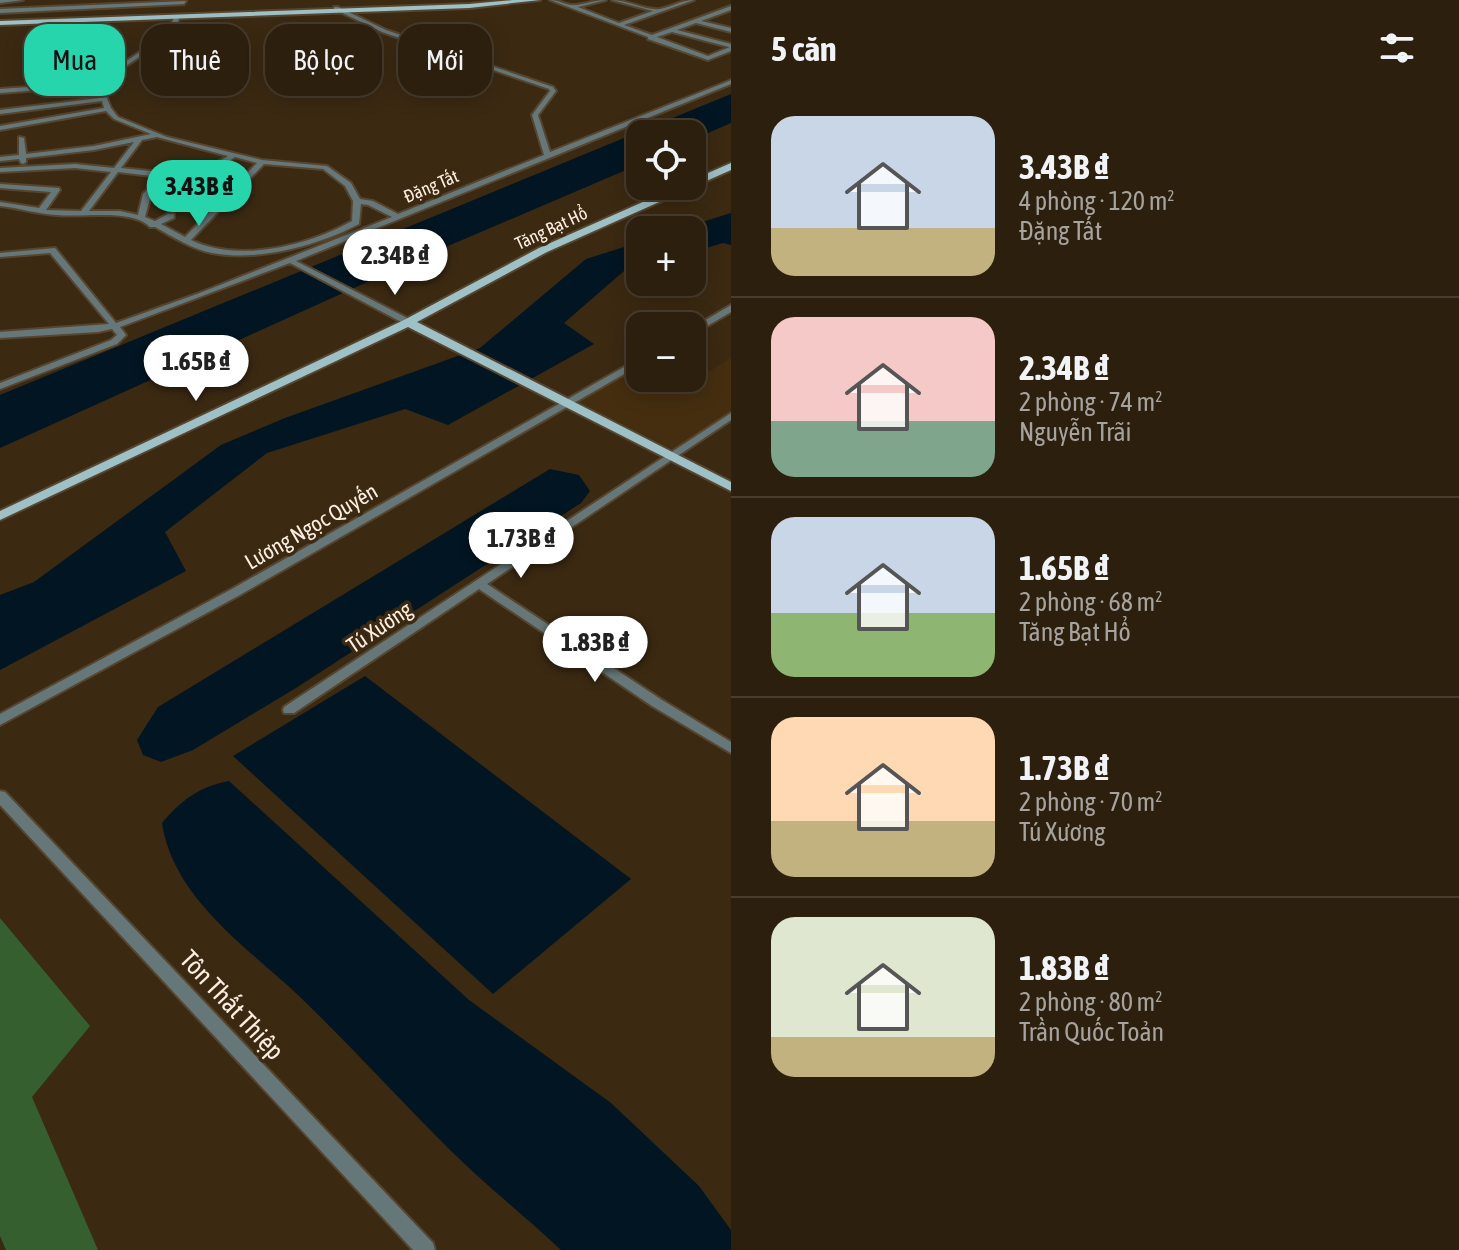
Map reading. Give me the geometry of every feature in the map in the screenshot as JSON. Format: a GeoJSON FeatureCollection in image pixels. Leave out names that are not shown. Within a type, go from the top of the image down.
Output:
{"type":"FeatureCollection","features":[{"type":"Feature","properties":{"kind":"main road"},"geometry":{"type":"LineString","coordinates":[[498,3],[513,0]]}},
{"type":"Feature","properties":{"kind":"main road"},"geometry":{"type":"LineString","coordinates":[[0,22],[537,0]]}},
{"type":"Feature","properties":{"kind":"main road","name":"Tăng Bạt Hổ"},"geometry":{"type":"LineString","coordinates":[[706,178],[731,166]]}},
{"type":"Feature","properties":{"kind":"main road","name":"Tăng Bạt Hổ"},"geometry":{"type":"LineString","coordinates":[[0,516],[408,322],[543,250],[656,200]]}},
{"type":"Feature","properties":{"kind":"main road"},"geometry":{"type":"LineString","coordinates":[[408,322],[731,487]]}},
{"type":"Feature","properties":{"kind":"street"},"geometry":{"type":"LineString","coordinates":[[0,1],[20,0]]}},
{"type":"Feature","properties":{"kind":"street"},"geometry":{"type":"LineString","coordinates":[[553,0],[708,58],[731,48]]}},
{"type":"Feature","properties":{"kind":"street"},"geometry":{"type":"LineString","coordinates":[[573,7],[603,0]]}},
{"type":"Feature","properties":{"kind":"street"},"geometry":{"type":"LineString","coordinates":[[615,0],[658,11]]}},
{"type":"Feature","properties":{"kind":"street"},"geometry":{"type":"LineString","coordinates":[[672,0],[683,3]]}},
{"type":"Feature","properties":{"kind":"street"},"geometry":{"type":"LineString","coordinates":[[618,25],[691,0]]}},
{"type":"Feature","properties":{"kind":"street"},"geometry":{"type":"LineString","coordinates":[[0,11],[185,1],[170,34],[125,64]]}},
{"type":"Feature","properties":{"kind":"street"},"geometry":{"type":"LineString","coordinates":[[650,38],[731,8]]}},
{"type":"Feature","properties":{"kind":"street"},"geometry":{"type":"LineString","coordinates":[[340,9],[384,31],[551,88],[553,91],[535,115],[547,154]]}},
{"type":"Feature","properties":{"kind":"street"},"geometry":{"type":"LineString","coordinates":[[721,12],[731,14]]}},
{"type":"Feature","properties":{"kind":"street"},"geometry":{"type":"LineString","coordinates":[[695,21],[731,30]]}},
{"type":"Feature","properties":{"kind":"street"},"geometry":{"type":"LineString","coordinates":[[671,30],[731,48]]}},
{"type":"Feature","properties":{"kind":"street","name":"Đặng Tất"},"geometry":{"type":"LineString","coordinates":[[0,335],[115,326],[297,264],[547,154],[731,82]]}},
{"type":"Feature","properties":{"kind":"street"},"geometry":{"type":"LineString","coordinates":[[0,91],[24,89]]}},
{"type":"Feature","properties":{"kind":"street"},"geometry":{"type":"LineString","coordinates":[[0,204],[42,210],[107,212],[141,218],[215,252],[320,239],[356,222],[357,201],[348,185],[325,167],[262,162],[158,135],[116,118],[103,96]]}},
{"type":"Feature","properties":{"kind":"street"},"geometry":{"type":"LineString","coordinates":[[0,112],[104,99]]}},
{"type":"Feature","properties":{"kind":"street"},"geometry":{"type":"LineString","coordinates":[[0,128],[108,109]]}},
{"type":"Feature","properties":{"kind":"street"},"geometry":{"type":"LineString","coordinates":[[0,159],[158,135]]}},
{"type":"Feature","properties":{"kind":"street"},"geometry":{"type":"LineString","coordinates":[[11,205],[15,186],[24,168],[21,138]]}},
{"type":"Feature","properties":{"kind":"street"},"geometry":{"type":"LineString","coordinates":[[84,213],[139,140]]}},
{"type":"Feature","properties":{"kind":"street"},"geometry":{"type":"LineString","coordinates":[[205,174],[234,155]]}},
{"type":"Feature","properties":{"kind":"street"},"geometry":{"type":"LineString","coordinates":[[236,166],[248,158]]}},
{"type":"Feature","properties":{"kind":"street"},"geometry":{"type":"LineString","coordinates":[[187,239],[262,162]]}},
{"type":"Feature","properties":{"kind":"street"},"geometry":{"type":"LineString","coordinates":[[0,170],[75,166],[166,175],[147,194],[141,218]]}},
{"type":"Feature","properties":{"kind":"street"},"geometry":{"type":"LineString","coordinates":[[0,186],[56,190],[42,210]]}},
{"type":"Feature","properties":{"kind":"street"},"geometry":{"type":"LineString","coordinates":[[357,201],[370,203],[398,217]]}},
{"type":"Feature","properties":{"kind":"street"},"geometry":{"type":"LineString","coordinates":[[153,225],[171,216]]}},
{"type":"Feature","properties":{"kind":"street"},"geometry":{"type":"LineString","coordinates":[[0,255],[52,250],[122,335],[114,342],[0,386]]}},
{"type":"Feature","properties":{"kind":"street"},"geometry":{"type":"LineString","coordinates":[[297,264],[408,322]]}},
{"type":"Feature","properties":{"kind":"street"},"geometry":{"type":"LineString","coordinates":[[706,323],[731,308]]}},
{"type":"Feature","properties":{"kind":"street","name":"Lương Ngọc Quyến"},"geometry":{"type":"LineString","coordinates":[[0,720],[234,593],[626,369]]}},
{"type":"Feature","properties":{"kind":"street","name":"Tú Xương"},"geometry":{"type":"LineString","coordinates":[[289,710],[731,416]]}},
{"type":"Feature","properties":{"kind":"street"},"geometry":{"type":"LineString","coordinates":[[481,585],[657,703],[731,748]]}},
{"type":"Feature","properties":{"kind":"street","name":"Tôn Thất Thiệp"},"geometry":{"type":"LineString","coordinates":[[0,796],[426,1250]]}},
{"type":"Feature","properties":{"kind":"shaded area"},"geometry":{"type":"Polygon","coordinates":[[[731,358],[731,411],[675,450],[579,402],[625,375],[626,392],[706,392],[706,373],[731,358]]]}},
{"type":"Feature","properties":{"kind":"green space"},"geometry":{"type":"Polygon","coordinates":[[[0,918],[90,1026],[32,1097],[98,1250],[6,1250],[0,1236],[0,918]]]}},
{"type":"Feature","properties":{"kind":"water"},"geometry":{"type":"Polygon","coordinates":[[[731,94],[731,123],[706,134],[706,120],[668,120],[731,94]]]}},
{"type":"Feature","properties":{"kind":"water"},"geometry":{"type":"Polygon","coordinates":[[[626,137],[626,170],[427,255],[0,448],[0,395],[626,137]]]}},
{"type":"Feature","properties":{"kind":"water"},"geometry":{"type":"Polygon","coordinates":[[[731,213],[731,245],[723,243],[706,248],[706,221],[731,213]]]}},
{"type":"Feature","properties":{"kind":"water"},"geometry":{"type":"Polygon","coordinates":[[[626,246],[626,270],[564,323],[594,344],[448,425],[405,409],[267,453],[165,532],[186,571],[0,670],[0,595],[34,582],[221,445],[285,418],[480,348],[586,259],[626,246]]]}},
{"type":"Feature","properties":{"kind":"water"},"geometry":{"type":"Polygon","coordinates":[[[550,469],[579,475],[590,491],[581,503],[296,688],[193,750],[161,762],[143,755],[137,740],[158,707],[550,469]]]}},
{"type":"Feature","properties":{"kind":"water"},"geometry":{"type":"Polygon","coordinates":[[[365,676],[631,879],[493,994],[233,756],[365,676]]]}},
{"type":"Feature","properties":{"kind":"water"},"geometry":{"type":"Polygon","coordinates":[[[229,781],[469,1000],[611,1103],[699,1186],[731,1230],[731,1250],[561,1250],[462,1161],[299,996],[215,919],[181,875],[169,850],[162,823],[191,796],[229,781]]]}}]}
